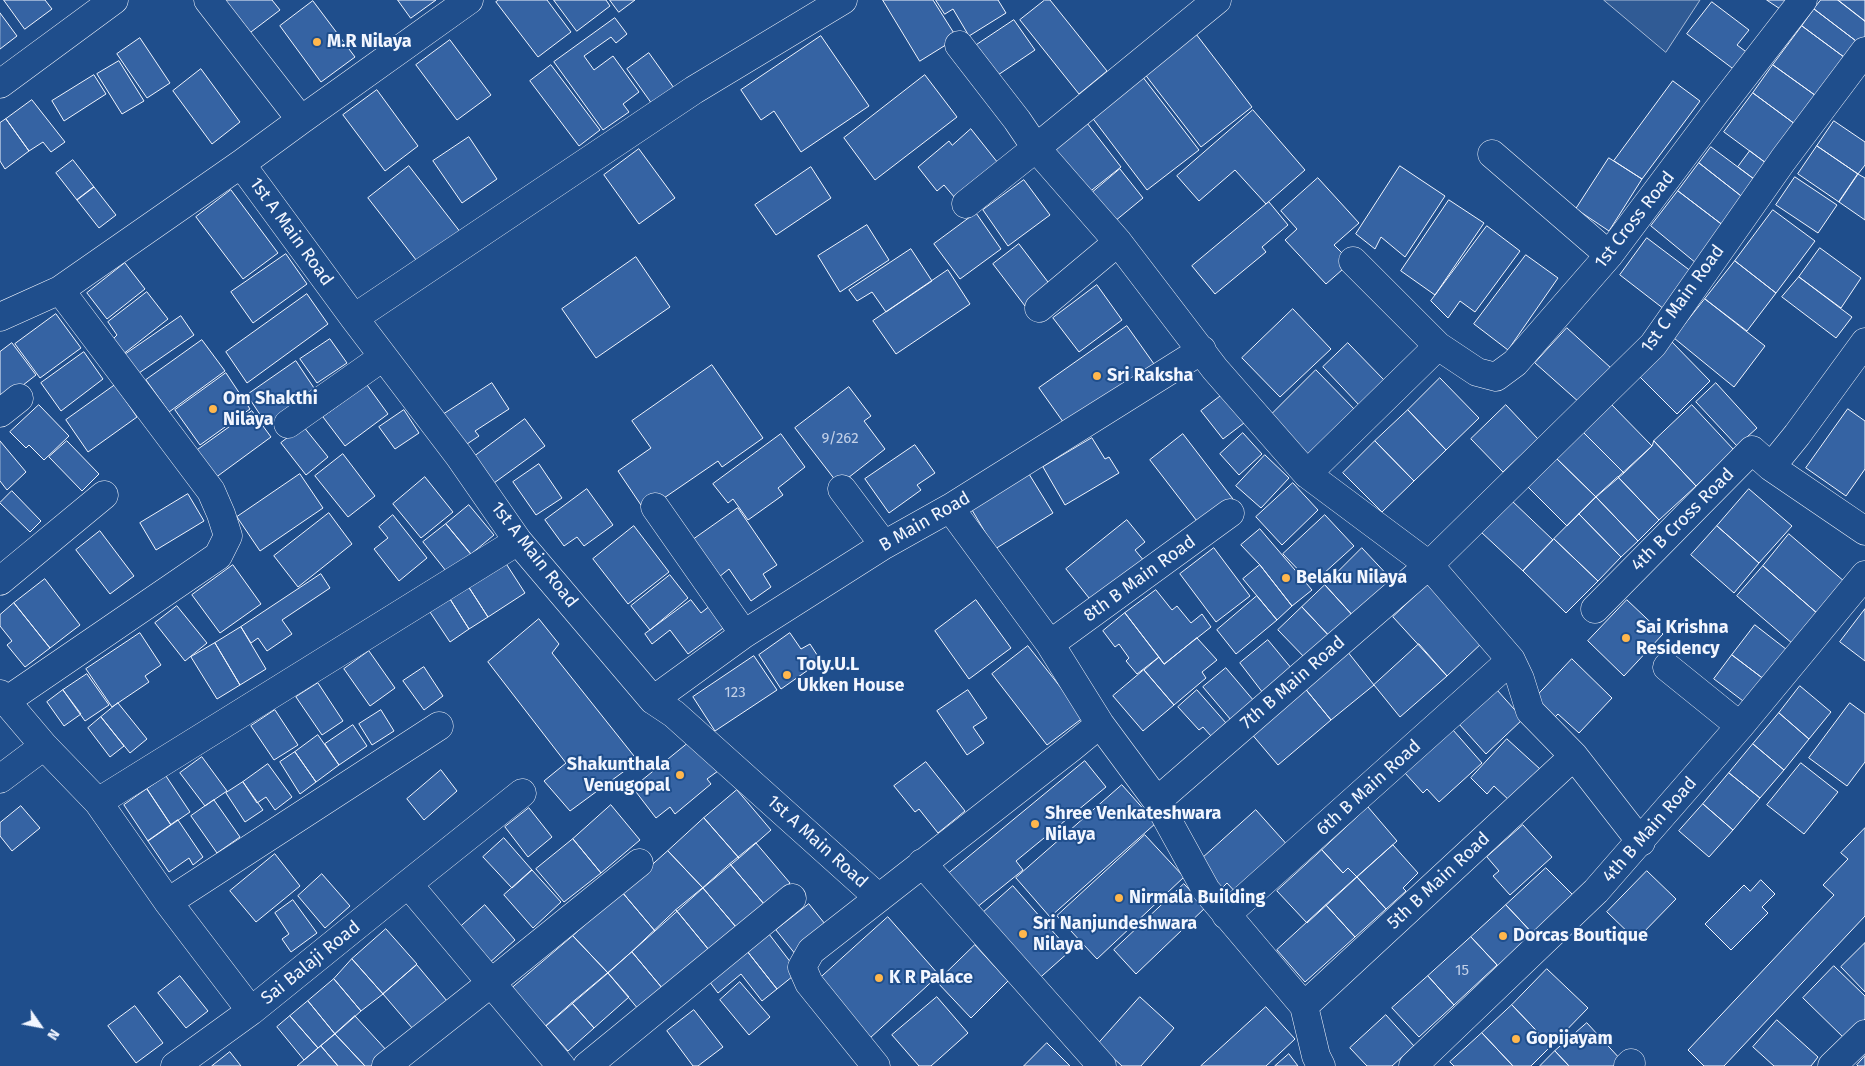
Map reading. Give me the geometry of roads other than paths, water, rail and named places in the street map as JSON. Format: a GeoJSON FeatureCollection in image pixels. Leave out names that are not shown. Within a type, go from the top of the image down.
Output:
{"type":"FeatureCollection","features":[{"type":"Feature","properties":{"kind":"street"},"geometry":{"type":"LineString","coordinates":[[0,84],[114,0]]}},
{"type":"Feature","properties":{"kind":"street"},"geometry":{"type":"LineString","coordinates":[[208,0],[301,120]]}},
{"type":"Feature","properties":{"kind":"street"},"geometry":{"type":"LineString","coordinates":[[2,317],[60,290],[241,164],[469,0]]}},
{"type":"Feature","properties":{"kind":"street"},"geometry":{"type":"LineString","coordinates":[[354,318],[694,90],[843,0]]}},
{"type":"Feature","properties":{"kind":"street"},"geometry":{"type":"LineString","coordinates":[[966,204],[1217,0]]}},
{"type":"Feature","properties":{"kind":"street","name":"1st Cross Road"},"geometry":{"type":"LineString","coordinates":[[1353,260],[1438,346],[1477,372],[1496,377],[1515,363],[1609,255],[1803,0]]}},
{"type":"Feature","properties":{"kind":"street"},"geometry":{"type":"LineString","coordinates":[[959,45],[1017,120],[1036,148],[1118,242],[1215,369],[1307,474],[1429,565],[1511,660],[1520,679],[1530,711],[1574,756],[1641,842]]}},
{"type":"Feature","properties":{"kind":"street","name":"1st C Main Road"},"geometry":{"type":"LineString","coordinates":[[1429,565],[1653,345],[1783,160],[1865,51]]}},
{"type":"Feature","properties":{"kind":"street"},"geometry":{"type":"LineString","coordinates":[[1492,154],[1609,255]]}},
{"type":"Feature","properties":{"kind":"street","name":"1st A Main Road"},"geometry":{"type":"LineString","coordinates":[[241,164],[383,357],[459,456],[518,541],[653,700],[674,714],[879,898]]}},
{"type":"Feature","properties":{"kind":"street"},"geometry":{"type":"LineString","coordinates":[[1039,308],[1118,242]]}},
{"type":"Feature","properties":{"kind":"street"},"geometry":{"type":"LineString","coordinates":[[3,698],[218,556],[228,536],[211,491],[60,290]]}},
{"type":"Feature","properties":{"kind":"street"},"geometry":{"type":"LineString","coordinates":[[1771,467],[1797,435],[1865,342]]}},
{"type":"Feature","properties":{"kind":"street"},"geometry":{"type":"LineString","coordinates":[[1307,474],[1438,346]]}},
{"type":"Feature","properties":{"kind":"street","name":"B Main Road"},"geometry":{"type":"LineString","coordinates":[[653,700],[744,634],[884,545],[950,508],[1202,350]]}},
{"type":"Feature","properties":{"kind":"street"},"geometry":{"type":"LineString","coordinates":[[288,424],[383,357]]}},
{"type":"Feature","properties":{"kind":"street","name":"4th B Cross Road"},"geometry":{"type":"LineString","coordinates":[[1595,609],[1752,450],[1771,467],[1862,523]]}},
{"type":"Feature","properties":{"kind":"street"},"geometry":{"type":"LineString","coordinates":[[842,489],[884,545]]}},
{"type":"Feature","properties":{"kind":"street"},"geometry":{"type":"LineString","coordinates":[[0,581],[104,495]]}},
{"type":"Feature","properties":{"kind":"street"},"geometry":{"type":"LineString","coordinates":[[655,507],[744,634]]}},
{"type":"Feature","properties":{"kind":"street"},"geometry":{"type":"LineString","coordinates":[[950,508],[1050,644],[1100,724],[1157,801],[1206,890],[1304,1006],[1316,1056],[1321,1066]]}},
{"type":"Feature","properties":{"kind":"street","name":"8th B Main Road"},"geometry":{"type":"LineString","coordinates":[[1050,644],[1230,513]]}},
{"type":"Feature","properties":{"kind":"street"},"geometry":{"type":"LineString","coordinates":[[98,802],[518,541]]}},
{"type":"Feature","properties":{"kind":"street","name":"7th B Main Road"},"geometry":{"type":"LineString","coordinates":[[1157,801],[1429,565]]}},
{"type":"Feature","properties":{"kind":"street","name":"4th B Main Road"},"geometry":{"type":"LineString","coordinates":[[1413,1066],[1596,891],[1641,842],[1740,726],[1865,575]]}},
{"type":"Feature","properties":{"kind":"street","name":"6th B Main Road"},"geometry":{"type":"LineString","coordinates":[[1226,915],[1511,660]]}},
{"type":"Feature","properties":{"kind":"street"},"geometry":{"type":"LineString","coordinates":[[1667,667],[1740,726]]}},
{"type":"Feature","properties":{"kind":"street","name":"Sai Balaji Road"},"geometry":{"type":"LineString","coordinates":[[3,698],[44,746],[98,802],[168,902],[251,1011],[522,793]]}},
{"type":"Feature","properties":{"kind":"street"},"geometry":{"type":"LineString","coordinates":[[876,1066],[809,983],[802,967],[811,951],[1100,724]]}},
{"type":"Feature","properties":{"kind":"street"},"geometry":{"type":"LineString","coordinates":[[168,902],[440,726]]}},
{"type":"Feature","properties":{"kind":"street"},"geometry":{"type":"LineString","coordinates":[[0,779],[44,746]]}},
{"type":"Feature","properties":{"kind":"street","name":"5th B Main Road"},"geometry":{"type":"LineString","coordinates":[[1304,1006],[1574,756]]}},
{"type":"Feature","properties":{"kind":"street"},"geometry":{"type":"LineString","coordinates":[[386,1066],[639,863]]}},
{"type":"Feature","properties":{"kind":"street"},"geometry":{"type":"LineString","coordinates":[[922,863],[1102,1066]]}},
{"type":"Feature","properties":{"kind":"street"},"geometry":{"type":"LineString","coordinates":[[408,884],[561,1066]]}},
{"type":"Feature","properties":{"kind":"street"},"geometry":{"type":"LineString","coordinates":[[587,1066],[792,898]]}},
{"type":"Feature","properties":{"kind":"street"},"geometry":{"type":"LineString","coordinates":[[181,1064],[251,1011]]}},
{"type":"Feature","properties":{"kind":"street"},"geometry":{"type":"LineString","coordinates":[[1832,1066],[1865,1034]]}},
{"type":"Feature","properties":{"kind":"place","name":"M.R Nilaya"},"geometry":{"type":"Point","coordinates":[317,42]}},
{"type":"Feature","properties":{"kind":"place","name":"Sri Raksha"},"geometry":{"type":"Point","coordinates":[1097,376]}},
{"type":"Feature","properties":{"kind":"place","name":"Om Shakthi Nilaya"},"geometry":{"type":"Point","coordinates":[213,409]}},
{"type":"Feature","properties":{"kind":"place","name":"Belaku Nilaya"},"geometry":{"type":"Point","coordinates":[1286,578]}},
{"type":"Feature","properties":{"kind":"place","name":"Sai Krishna Residency"},"geometry":{"type":"Point","coordinates":[1626,638]}},
{"type":"Feature","properties":{"kind":"place","name":"Toly.U.L Ukken House"},"geometry":{"type":"Point","coordinates":[787,675]}},
{"type":"Feature","properties":{"kind":"place","name":"Shakunthala Venugopal"},"geometry":{"type":"Point","coordinates":[680,775]}},
{"type":"Feature","properties":{"kind":"place","name":"Shree Venkateshwara Nilaya"},"geometry":{"type":"Point","coordinates":[1035,824]}},
{"type":"Feature","properties":{"kind":"place","name":"Nirmala Building"},"geometry":{"type":"Point","coordinates":[1119,898]}},
{"type":"Feature","properties":{"kind":"place","name":"Sri Nanjundeshwara Nilaya"},"geometry":{"type":"Point","coordinates":[1023,934]}},
{"type":"Feature","properties":{"kind":"place","name":"Dorcas Boutique"},"geometry":{"type":"Point","coordinates":[1503,936]}},
{"type":"Feature","properties":{"kind":"place","name":"K R Palace"},"geometry":{"type":"Point","coordinates":[879,978]}},
{"type":"Feature","properties":{"kind":"place","name":"Gopijayam"},"geometry":{"type":"Point","coordinates":[1516,1039]}}]}
